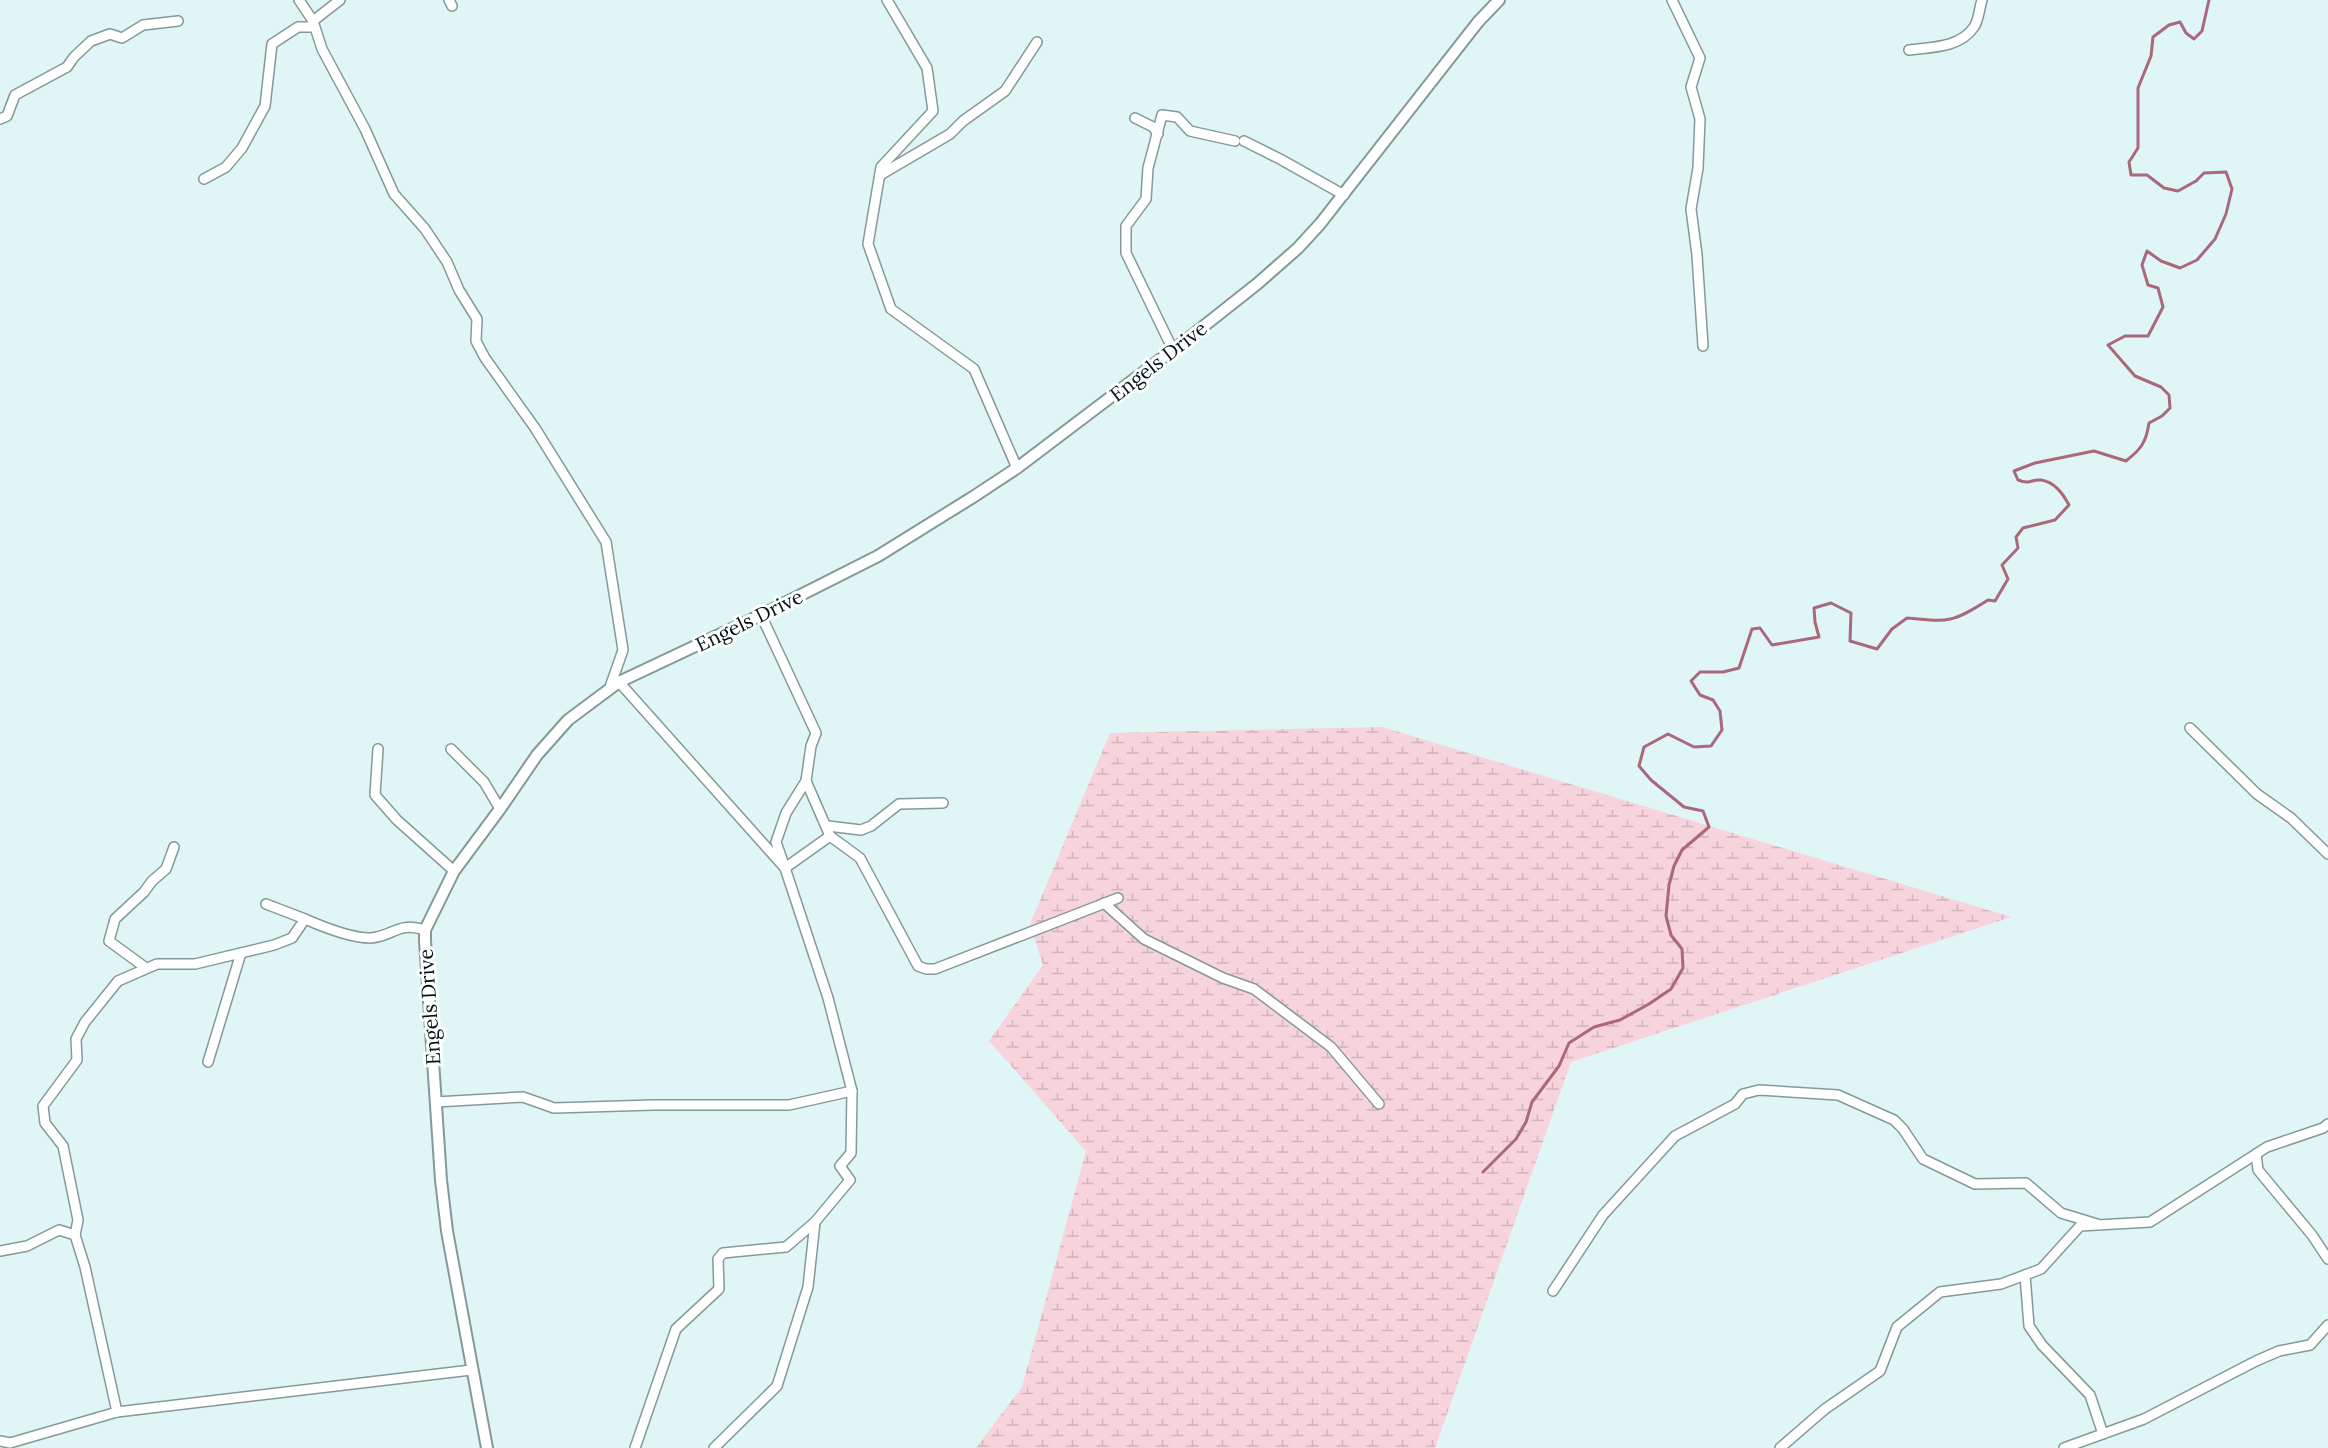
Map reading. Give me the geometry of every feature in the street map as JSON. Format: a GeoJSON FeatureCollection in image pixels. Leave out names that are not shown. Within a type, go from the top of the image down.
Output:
{"type":"FeatureCollection","features":[{"type":"Feature","properties":{"kind":"street"},"geometry":{"type":"LineString","coordinates":[[299,0],[313,24],[322,49],[366,129],[394,194],[430,237],[447,262],[459,290],[477,319],[476,340],[485,358],[535,428],[606,542],[623,650],[615,685],[784,868]]}},
{"type":"Feature","properties":{"kind":"street"},"geometry":{"type":"LineString","coordinates":[[204,178],[226,167],[242,148],[265,106],[273,44],[298,27],[313,24],[340,0]]}},
{"type":"Feature","properties":{"kind":"street"},"geometry":{"type":"LineString","coordinates":[[887,0],[927,68],[933,111],[881,167],[868,244],[891,309],[974,369],[1017,468]]}},
{"type":"Feature","properties":{"kind":"street","name":"Engels Drive"},"geometry":{"type":"LineString","coordinates":[[487,1448],[447,1231],[425,930],[454,871],[544,747],[566,722],[615,685],[762,615],[878,556],[928,526],[1017,468],[1257,284],[1298,248],[1344,195],[1478,22],[1499,0]]}},
{"type":"Feature","properties":{"kind":"street"},"geometry":{"type":"LineString","coordinates":[[1672,0],[1700,58],[1691,87],[1700,119],[1698,168],[1691,209],[1697,255],[1702,346]]}},
{"type":"Feature","properties":{"kind":"street"},"geometry":{"type":"LineString","coordinates":[[1909,50],[1941,46],[1964,39],[1975,26],[1982,0]]}},
{"type":"Feature","properties":{"kind":"street"},"geometry":{"type":"LineString","coordinates":[[0,119],[7,116],[15,95],[67,67],[91,40],[110,34],[122,38],[143,25],[178,21]]}},
{"type":"Feature","properties":{"kind":"street"},"geometry":{"type":"LineString","coordinates":[[880,175],[950,134],[963,121],[1005,92],[1037,42]]}},
{"type":"Feature","properties":{"kind":"street"},"geometry":{"type":"LineString","coordinates":[[1173,350],[1126,253],[1126,226],[1146,199],[1148,168],[1162,115],[1177,117],[1190,131],[1239,141],[1280,159],[1344,195]]}},
{"type":"Feature","properties":{"kind":"street"},"geometry":{"type":"LineString","coordinates":[[1135,118],[1153,127],[1158,134]]}},
{"type":"Feature","properties":{"kind":"street"},"geometry":{"type":"LineString","coordinates":[[635,1448],[676,1329],[719,1289],[718,1259],[720,1255],[786,1247],[815,1222],[850,1180],[840,1166],[851,1153],[852,1091],[828,998],[776,842],[786,813],[806,781],[811,746],[816,733],[762,615]]}},
{"type":"Feature","properties":{"kind":"street"},"geometry":{"type":"LineString","coordinates":[[2190,728],[2257,794],[2291,818],[2328,854]]}},
{"type":"Feature","properties":{"kind":"street"},"geometry":{"type":"LineString","coordinates":[[378,749],[375,795],[398,820],[454,871]]}},
{"type":"Feature","properties":{"kind":"street"},"geometry":{"type":"LineString","coordinates":[[451,749],[484,782],[500,809]]}},
{"type":"Feature","properties":{"kind":"street"},"geometry":{"type":"LineString","coordinates":[[806,781],[828,826],[830,836],[860,858],[918,966],[935,969],[1118,898]]}},
{"type":"Feature","properties":{"kind":"street"},"geometry":{"type":"LineString","coordinates":[[828,826],[861,830],[871,826],[899,804],[943,803]]}},
{"type":"Feature","properties":{"kind":"street"},"geometry":{"type":"LineString","coordinates":[[784,868],[830,836]]}},
{"type":"Feature","properties":{"kind":"street"},"geometry":{"type":"LineString","coordinates":[[146,968],[109,941],[115,919],[166,868],[174,847]]}},
{"type":"Feature","properties":{"kind":"street"},"geometry":{"type":"LineString","coordinates":[[1104,903],[1144,939],[1223,978],[1254,989],[1331,1047],[1379,1104]]}},
{"type":"Feature","properties":{"kind":"street"},"geometry":{"type":"LineString","coordinates":[[266,904],[327,929],[370,938],[399,928],[414,927],[425,930]]}},
{"type":"Feature","properties":{"kind":"street"},"geometry":{"type":"LineString","coordinates":[[117,1412],[85,1267],[75,1235],[78,1220],[63,1146],[45,1123],[43,1106],[77,1060],[76,1039],[85,1022],[118,981],[158,964],[195,964],[273,945],[292,938],[305,919]]}},
{"type":"Feature","properties":{"kind":"street"},"geometry":{"type":"LineString","coordinates":[[208,1062],[241,952]]}},
{"type":"Feature","properties":{"kind":"street"},"geometry":{"type":"LineString","coordinates":[[1553,1291],[1603,1215],[1675,1136],[1735,1104],[1743,1094],[1759,1090],[1838,1095],[1894,1120],[1903,1129],[1923,1159],[1975,1184],[2026,1183],[2061,1213],[2097,1224]]}},
{"type":"Feature","properties":{"kind":"street"},"geometry":{"type":"LineString","coordinates":[[436,1101],[523,1097],[554,1108],[789,1105],[852,1091]]}},
{"type":"Feature","properties":{"kind":"street"},"geometry":{"type":"LineString","coordinates":[[1780,1448],[1825,1409],[1880,1371],[1897,1327],[1940,1292],[2001,1284],[2041,1269],[2080,1226],[2150,1222],[2267,1147],[2323,1128],[2328,1124]]}},
{"type":"Feature","properties":{"kind":"street"},"geometry":{"type":"LineString","coordinates":[[2256,1154],[2258,1170],[2312,1235],[2328,1259]]}},
{"type":"Feature","properties":{"kind":"street"},"geometry":{"type":"LineString","coordinates":[[714,1448],[777,1386],[808,1287],[815,1222]]}},
{"type":"Feature","properties":{"kind":"street"},"geometry":{"type":"LineString","coordinates":[[0,1251],[27,1246],[59,1230],[75,1235]]}},
{"type":"Feature","properties":{"kind":"street"},"geometry":{"type":"LineString","coordinates":[[2025,1275],[2029,1326],[2042,1345],[2090,1395],[2103,1434]]}},
{"type":"Feature","properties":{"kind":"street"},"geometry":{"type":"LineString","coordinates":[[2064,1448],[2144,1419],[2256,1360],[2279,1351],[2310,1345],[2328,1325]]}},
{"type":"Feature","properties":{"kind":"street"},"geometry":{"type":"LineString","coordinates":[[0,1440],[10,1443],[117,1412],[471,1370]]}},
{"type":"Feature","properties":{"kind":"green space"},"geometry":{"type":"Polygon","coordinates":[[[1382,727],[2011,917],[1571,1062],[1435,1448],[976,1448],[1022,1387],[1086,1151],[989,1041],[1043,965],[1030,924],[1110,733],[1382,727]]]}},
{"type":"Feature","properties":{"kind":"waterway"},"geometry":{"type":"LineString","coordinates":[[1483,1172],[1516,1139],[1526,1122],[1532,1102],[1559,1066],[1569,1043],[1594,1027],[1620,1020],[1649,1004],[1671,989],[1683,968],[1682,949],[1671,935],[1666,916],[1669,885],[1674,866],[1682,850],[1709,827],[1703,811],[1684,807],[1651,780],[1639,766],[1644,747],[1668,734],[1694,747],[1711,746],[1722,730],[1720,711],[1713,700],[1700,695],[1691,681],[1700,672],[1723,672],[1739,668],[1752,629],[1760,628],[1772,645],[1819,637],[1814,608],[1831,603],[1851,613],[1850,641],[1877,649],[1892,629],[1907,618],[1950,619],[1988,600],[1995,601],[2008,579],[2002,565],[2018,548],[2016,537],[2023,528],[2055,520],[2069,505],[2050,483],[2041,480],[2026,482],[2018,480],[2014,471],[2035,463],[2094,451],[2126,461],[2142,445],[2149,423],[2162,416],[2170,408],[2169,395],[2161,387],[2135,376],[2108,345],[2125,336],[2148,336],[2163,307],[2158,288],[2148,285],[2142,265],[2147,251],[2161,261],[2180,268],[2197,260],[2215,239],[2226,214],[2232,189],[2226,172],[2204,173],[2196,181],[2178,191],[2164,188],[2147,175],[2131,175],[2129,162],[2138,148],[2138,88],[2151,56],[2153,37],[2169,25],[2180,22],[2186,33],[2194,39],[2202,31],[2209,0]]}}]}
